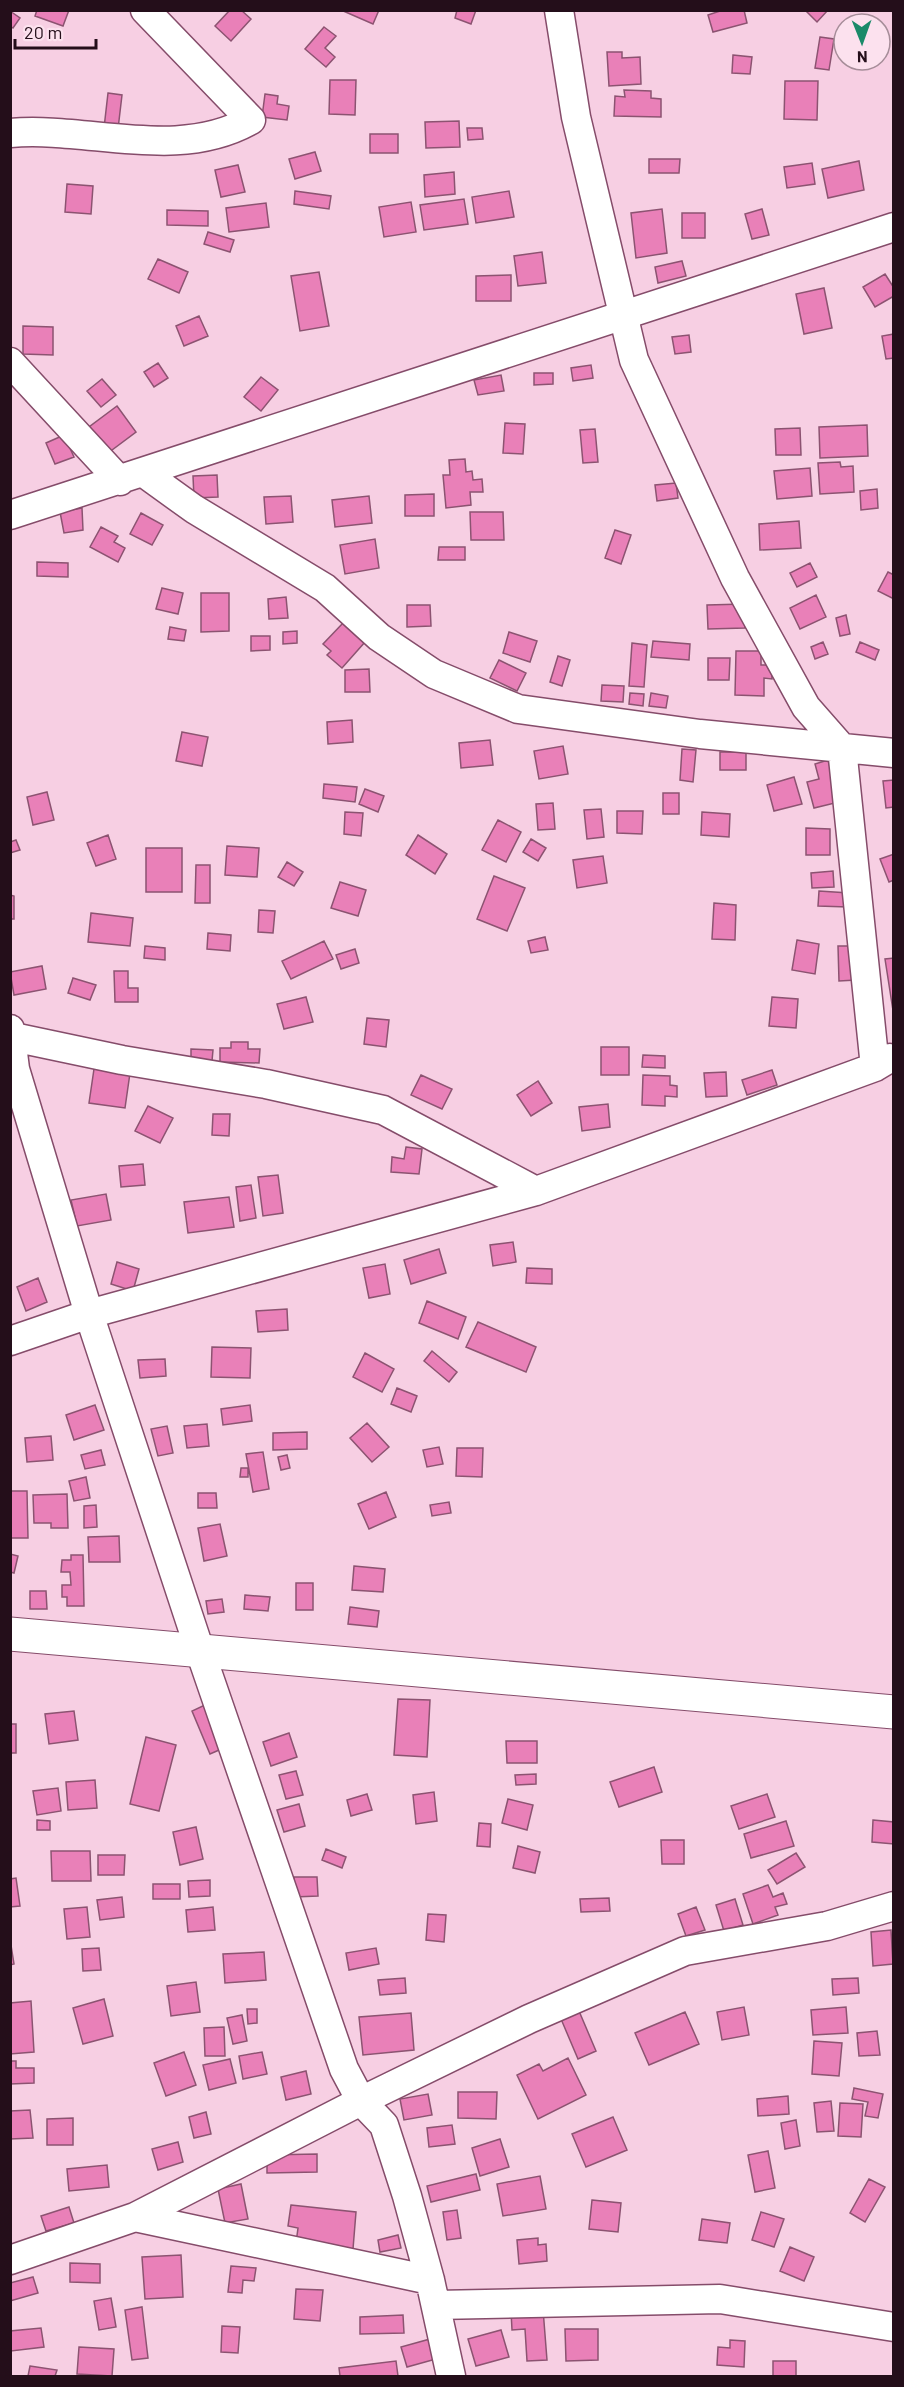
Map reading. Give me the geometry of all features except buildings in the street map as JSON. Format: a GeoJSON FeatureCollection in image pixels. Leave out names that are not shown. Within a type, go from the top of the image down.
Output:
{"type":"FeatureCollection","features":[{"type":"Feature","properties":{"kind":"street"},"geometry":{"type":"LineString","coordinates":[[10,133],[167,141],[216,133],[251,120],[145,10]]}},
{"type":"Feature","properties":{"kind":"street"},"geometry":{"type":"LineString","coordinates":[[10,1341],[88,1314],[536,1191],[884,1061],[842,748],[806,707],[735,578],[634,360],[622,318],[576,117],[559,10]]}},
{"type":"Feature","properties":{"kind":"street"},"geometry":{"type":"LineString","coordinates":[[10,515],[622,318],[894,227]]}},
{"type":"Feature","properties":{"kind":"street"},"geometry":{"type":"LineString","coordinates":[[10,362],[132,477],[194,509],[325,588],[379,637],[434,674],[518,709],[700,734],[894,753]]}},
{"type":"Feature","properties":{"kind":"street"},"geometry":{"type":"LineString","coordinates":[[451,2376],[433,2292],[407,2196],[384,2125],[360,2101],[344,2069],[200,1651],[88,1314],[13,1070],[12,1033],[122,1060],[266,1084],[383,1110],[536,1191]]}},
{"type":"Feature","properties":{"kind":"street"},"geometry":{"type":"LineString","coordinates":[[10,1634],[894,1712]]}},
{"type":"Feature","properties":{"kind":"street"},"geometry":{"type":"LineString","coordinates":[[10,2260],[135,2217],[360,2101],[529,2019],[685,1951],[827,1926],[894,1906]]}},
{"type":"Feature","properties":{"kind":"street"},"geometry":{"type":"LineString","coordinates":[[135,2217],[433,2292],[720,2299],[894,2327]]}}]}
